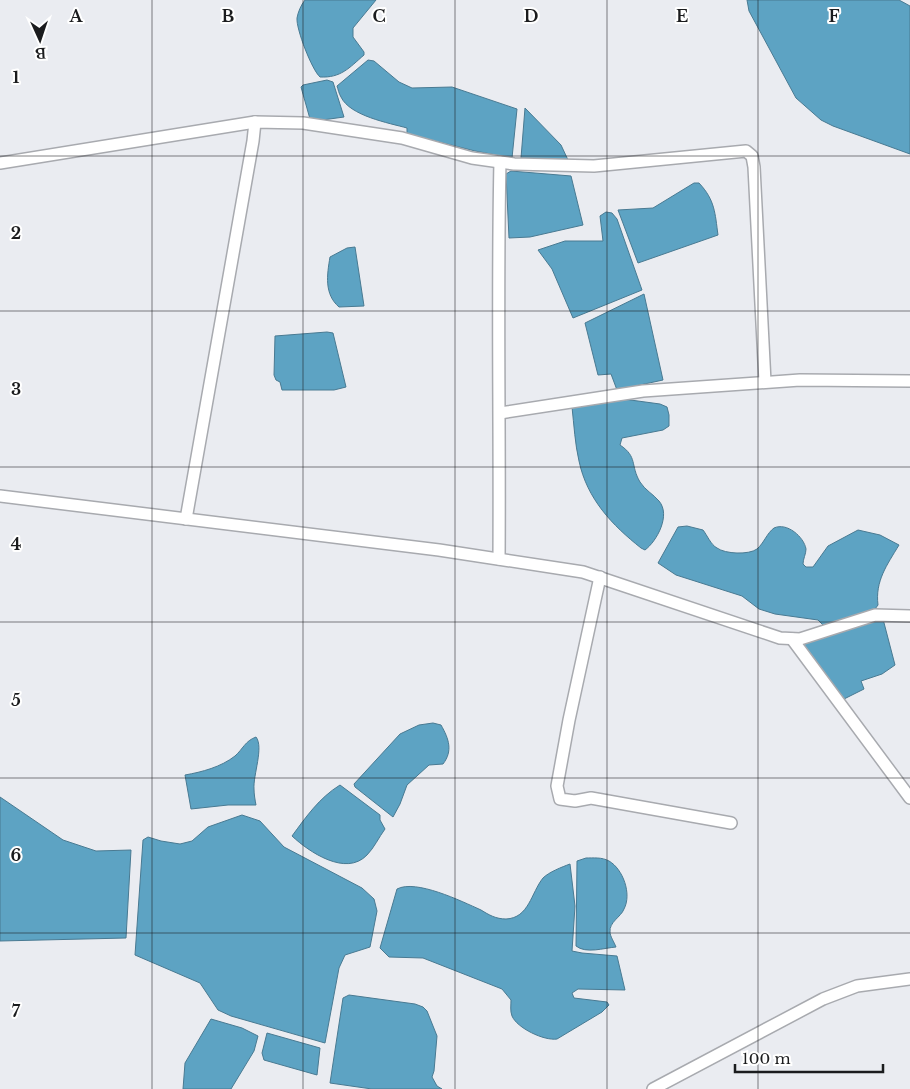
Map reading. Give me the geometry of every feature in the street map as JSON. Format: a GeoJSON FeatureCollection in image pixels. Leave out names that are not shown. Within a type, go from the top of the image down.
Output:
{"type":"FeatureCollection","features":[{"type":"Feature","properties":{"kind":"street"},"geometry":{"type":"LineString","coordinates":[[186,519],[252,151],[255,122]]}},
{"type":"Feature","properties":{"kind":"street"},"geometry":{"type":"LineString","coordinates":[[0,164],[255,122],[303,123],[402,138],[472,158],[500,162],[594,166],[746,151],[752,156],[754,167],[765,382]]}},
{"type":"Feature","properties":{"kind":"street"},"geometry":{"type":"LineString","coordinates":[[499,559],[498,246],[500,162]]}},
{"type":"Feature","properties":{"kind":"street"},"geometry":{"type":"LineString","coordinates":[[500,413],[643,391],[800,380],[910,381]]}},
{"type":"Feature","properties":{"kind":"street"},"geometry":{"type":"LineString","coordinates":[[0,496],[499,559],[583,572],[771,635],[792,639],[806,637],[875,615],[910,616]]}},
{"type":"Feature","properties":{"kind":"street"},"geometry":{"type":"LineString","coordinates":[[600,577],[569,720],[557,786],[560,799],[575,801],[591,798],[731,823]]}},
{"type":"Feature","properties":{"kind":"street"},"geometry":{"type":"LineString","coordinates":[[792,639],[910,798]]}},
{"type":"Feature","properties":{"kind":"street"},"geometry":{"type":"LineString","coordinates":[[654,1089],[823,999],[857,986],[910,979]]}},
{"type":"Feature","properties":{"kind":"water"},"geometry":{"type":"Polygon","coordinates":[[[305,0],[376,0],[353,28],[353,37],[364,52],[364,55],[339,74],[320,77],[309,58],[297,23],[300,9],[305,0]]]}},
{"type":"Feature","properties":{"kind":"water"},"geometry":{"type":"Polygon","coordinates":[[[747,0],[899,0],[910,6],[910,154],[833,126],[821,120],[796,98],[749,11],[747,0]]]}},
{"type":"Feature","properties":{"kind":"water"},"geometry":{"type":"Polygon","coordinates":[[[368,60],[374,61],[399,82],[412,88],[452,87],[517,109],[512,158],[407,134],[407,128],[371,118],[353,109],[341,97],[337,86],[368,60]]]}},
{"type":"Feature","properties":{"kind":"water"},"geometry":{"type":"Polygon","coordinates":[[[327,80],[333,82],[344,117],[315,121],[310,119],[301,87],[327,80]]]}},
{"type":"Feature","properties":{"kind":"water"},"geometry":{"type":"Polygon","coordinates":[[[525,108],[561,145],[568,160],[521,158],[525,108]]]}},
{"type":"Feature","properties":{"kind":"water"},"geometry":{"type":"Polygon","coordinates":[[[511,171],[571,176],[583,225],[530,237],[509,238],[506,174],[511,171]]]}},
{"type":"Feature","properties":{"kind":"water"},"geometry":{"type":"Polygon","coordinates":[[[694,183],[699,183],[711,201],[718,235],[638,263],[618,210],[653,208],[694,183]]]}},
{"type":"Feature","properties":{"kind":"water"},"geometry":{"type":"Polygon","coordinates":[[[606,212],[612,213],[617,219],[642,290],[573,318],[552,269],[538,250],[565,241],[603,241],[600,216],[606,212]]]}},
{"type":"Feature","properties":{"kind":"water"},"geometry":{"type":"Polygon","coordinates":[[[355,247],[364,306],[339,307],[334,302],[329,290],[330,257],[347,248],[355,247]]]}},
{"type":"Feature","properties":{"kind":"water"},"geometry":{"type":"Polygon","coordinates":[[[644,294],[663,380],[617,390],[611,374],[598,375],[585,323],[644,294]]]}},
{"type":"Feature","properties":{"kind":"water"},"geometry":{"type":"Polygon","coordinates":[[[333,333],[346,387],[334,390],[282,390],[280,382],[276,380],[274,375],[275,336],[333,333]]]}},
{"type":"Feature","properties":{"kind":"water"},"geometry":{"type":"Polygon","coordinates":[[[623,399],[660,404],[667,407],[669,415],[669,426],[663,430],[622,438],[620,445],[632,457],[640,482],[659,501],[664,513],[658,534],[645,550],[620,530],[594,499],[583,475],[576,448],[572,407],[623,399]]]}},
{"type":"Feature","properties":{"kind":"water"},"geometry":{"type":"Polygon","coordinates":[[[687,526],[703,530],[715,547],[726,552],[737,553],[757,549],[774,528],[784,527],[794,532],[805,544],[806,551],[803,564],[806,567],[813,567],[828,546],[858,530],[880,535],[899,545],[880,581],[878,605],[875,609],[824,626],[818,620],[775,614],[759,609],[742,596],[676,575],[658,563],[678,527],[687,526]]]}},
{"type":"Feature","properties":{"kind":"water"},"geometry":{"type":"Polygon","coordinates":[[[883,619],[895,665],[882,674],[861,681],[864,689],[844,699],[802,644],[883,619]]]}},
{"type":"Feature","properties":{"kind":"water"},"geometry":{"type":"Polygon","coordinates":[[[433,723],[441,725],[446,735],[449,750],[446,759],[443,764],[429,765],[407,785],[393,817],[355,787],[354,784],[400,734],[419,725],[433,723]]]}},
{"type":"Feature","properties":{"kind":"water"},"geometry":{"type":"Polygon","coordinates":[[[256,737],[259,754],[254,783],[256,805],[228,805],[191,809],[185,775],[205,771],[224,763],[235,756],[247,743],[256,737]]]}},
{"type":"Feature","properties":{"kind":"water"},"geometry":{"type":"Polygon","coordinates":[[[340,785],[380,815],[380,820],[385,829],[367,855],[349,864],[328,860],[308,849],[292,836],[319,802],[340,785]]]}},
{"type":"Feature","properties":{"kind":"water"},"geometry":{"type":"Polygon","coordinates":[[[0,797],[63,840],[96,851],[131,850],[126,938],[0,941],[0,797]]]}},
{"type":"Feature","properties":{"kind":"water"},"geometry":{"type":"Polygon","coordinates":[[[242,815],[260,821],[284,847],[362,888],[374,899],[377,911],[370,947],[345,955],[339,968],[325,1043],[231,1016],[218,1010],[200,983],[135,955],[143,840],[148,837],[180,844],[192,841],[208,827],[242,815]]]}},
{"type":"Feature","properties":{"kind":"water"},"geometry":{"type":"Polygon","coordinates":[[[586,858],[600,858],[609,861],[618,870],[625,882],[626,903],[610,928],[616,947],[585,950],[576,946],[577,861],[586,858]]]}},
{"type":"Feature","properties":{"kind":"water"},"geometry":{"type":"Polygon","coordinates":[[[570,864],[575,906],[572,951],[617,956],[625,990],[578,989],[572,993],[574,998],[607,1002],[609,1005],[602,1012],[557,1039],[538,1036],[519,1025],[512,1016],[511,1000],[502,989],[423,958],[389,957],[380,948],[397,889],[415,887],[427,889],[439,892],[499,918],[514,918],[525,910],[543,878],[570,864]]]}},
{"type":"Feature","properties":{"kind":"water"},"geometry":{"type":"Polygon","coordinates":[[[349,995],[415,1004],[427,1011],[437,1036],[432,1077],[437,1086],[442,1089],[372,1089],[330,1083],[343,998],[349,995]]]}},
{"type":"Feature","properties":{"kind":"water"},"geometry":{"type":"Polygon","coordinates":[[[211,1019],[242,1028],[258,1036],[254,1051],[231,1089],[183,1089],[185,1063],[211,1019]]]}},
{"type":"Feature","properties":{"kind":"water"},"geometry":{"type":"Polygon","coordinates":[[[267,1033],[320,1048],[317,1075],[264,1060],[262,1053],[267,1033]]]}}]}
